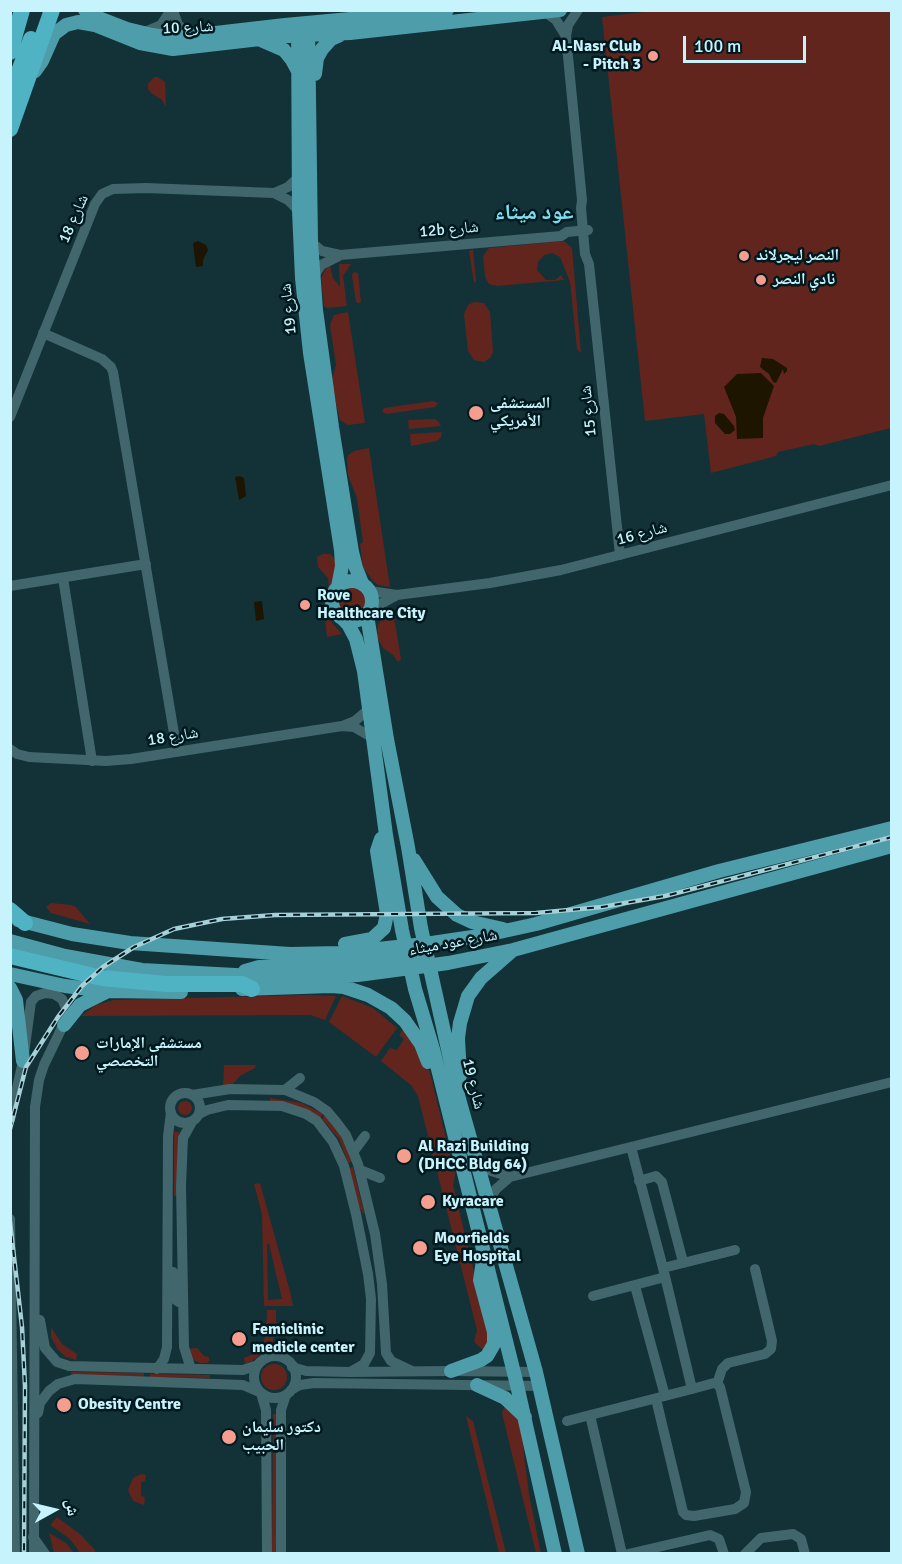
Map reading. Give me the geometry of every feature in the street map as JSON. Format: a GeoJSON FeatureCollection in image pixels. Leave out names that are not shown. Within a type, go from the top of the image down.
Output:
{"type":"FeatureCollection","features":[{"type":"Feature","properties":{"kind":"highway"},"geometry":{"type":"LineString","coordinates":[[10,52],[22,10]]}},
{"type":"Feature","properties":{"kind":"highway"},"geometry":{"type":"LineString","coordinates":[[10,94],[42,10]]}},
{"type":"Feature","properties":{"kind":"highway"},"geometry":{"type":"LineString","coordinates":[[10,129],[52,10]]}},
{"type":"Feature","properties":{"kind":"highway"},"geometry":{"type":"LineString","coordinates":[[10,910],[18,920]]}},
{"type":"Feature","properties":{"kind":"highway"},"geometry":{"type":"LineString","coordinates":[[10,956],[104,985],[242,984],[252,989]]}},
{"type":"Feature","properties":{"kind":"main road","name":"شارع 10"},"geometry":{"type":"LineString","coordinates":[[85,10],[91,15],[141,33],[162,37],[303,30],[346,33],[560,10]]}},
{"type":"Feature","properties":{"kind":"main road","name":"شارع 10"},"geometry":{"type":"LineString","coordinates":[[30,77],[42,61],[54,34],[71,23],[90,24],[140,44],[172,49],[259,39],[303,30],[439,11]]}},
{"type":"Feature","properties":{"kind":"main road","name":"شارع 19"},"geometry":{"type":"LineString","coordinates":[[303,30],[299,74],[298,211],[302,278],[310,353],[342,559],[338,587]]}},
{"type":"Feature","properties":{"kind":"main road","name":"شارع 19"},"geometry":{"type":"LineString","coordinates":[[303,30],[311,242],[316,310],[354,560],[366,587]]}},
{"type":"Feature","properties":{"kind":"main road"},"geometry":{"type":"LineString","coordinates":[[308,120],[313,107],[317,58],[331,39],[346,33]]}},
{"type":"Feature","properties":{"kind":"main road"},"geometry":{"type":"LineString","coordinates":[[259,39],[284,50],[299,74]]}},
{"type":"Feature","properties":{"kind":"main road"},"geometry":{"type":"LineString","coordinates":[[349,581],[366,587],[372,600],[369,612],[356,621],[343,620],[335,612],[332,602],[334,591],[349,581]]}},
{"type":"Feature","properties":{"kind":"main road","name":"شارع 19"},"geometry":{"type":"LineString","coordinates":[[369,612],[387,739],[429,965],[459,1099],[537,1379],[578,1554]]}},
{"type":"Feature","properties":{"kind":"main road","name":"شارع 19"},"geometry":{"type":"LineString","coordinates":[[343,620],[357,639],[370,708],[386,835],[408,957],[525,1417],[555,1554]]}},
{"type":"Feature","properties":{"kind":"main road","name":"شارع عود ميثاء"},"geometry":{"type":"LineString","coordinates":[[10,941],[65,956],[123,968],[320,978],[408,957],[425,944],[511,931],[719,871],[891,828]]}},
{"type":"Feature","properties":{"kind":"main road"},"geometry":{"type":"LineString","coordinates":[[324,954],[337,946],[372,939],[384,928],[387,914],[377,851],[381,839],[386,835]]}},
{"type":"Feature","properties":{"kind":"main road","name":"شارع عود ميثاء"},"geometry":{"type":"LineString","coordinates":[[18,920],[72,934],[130,943],[290,954],[408,957],[429,965],[513,950],[891,846]]}},
{"type":"Feature","properties":{"kind":"main road"},"geometry":{"type":"LineString","coordinates":[[408,847],[424,878],[446,906],[457,915],[472,922],[511,931]]}},
{"type":"Feature","properties":{"kind":"main road"},"geometry":{"type":"LineString","coordinates":[[459,1099],[458,1038],[463,1009],[468,996],[481,978],[513,950]]}},
{"type":"Feature","properties":{"kind":"main road"},"geometry":{"type":"LineString","coordinates":[[10,974],[83,989],[104,985]]}},
{"type":"Feature","properties":{"kind":"main road"},"geometry":{"type":"LineString","coordinates":[[64,1025],[80,1005],[104,985]]}},
{"type":"Feature","properties":{"kind":"main road"},"geometry":{"type":"LineString","coordinates":[[252,989],[331,986],[368,994],[391,1008],[414,1033],[434,1077],[440,1084]]}},
{"type":"Feature","properties":{"kind":"main road"},"geometry":{"type":"LineString","coordinates":[[10,988],[16,1000],[23,1061]]}},
{"type":"Feature","properties":{"kind":"main road"},"geometry":{"type":"LineString","coordinates":[[451,1371],[481,1360],[487,1356],[494,1344],[494,1332],[480,1280],[484,1256]]}},
{"type":"Feature","properties":{"kind":"main road"},"geometry":{"type":"LineString","coordinates":[[477,1385],[505,1398],[525,1417]]}},
{"type":"Feature","properties":{"kind":"street"},"geometry":{"type":"LineString","coordinates":[[141,33],[160,25],[172,10]]}},
{"type":"Feature","properties":{"kind":"street"},"geometry":{"type":"LineString","coordinates":[[172,10],[178,26],[193,37]]}},
{"type":"Feature","properties":{"kind":"street"},"geometry":{"type":"LineString","coordinates":[[566,36],[568,25],[579,10]]}},
{"type":"Feature","properties":{"kind":"street"},"geometry":{"type":"LineString","coordinates":[[545,12],[556,20],[566,36]]}},
{"type":"Feature","properties":{"kind":"street","name":"شارع 15"},"geometry":{"type":"LineString","coordinates":[[566,36],[582,200],[591,256],[589,264],[620,555]]}},
{"type":"Feature","properties":{"kind":"street"},"geometry":{"type":"LineString","coordinates":[[274,193],[288,187],[299,177]]}},
{"type":"Feature","properties":{"kind":"street","name":"شارع 18"},"geometry":{"type":"LineString","coordinates":[[10,417],[95,204],[107,191],[146,188],[274,193]]}},
{"type":"Feature","properties":{"kind":"street"},"geometry":{"type":"LineString","coordinates":[[274,193],[288,200],[298,211]]}},
{"type":"Feature","properties":{"kind":"street","name":"12b شارع"},"geometry":{"type":"LineString","coordinates":[[311,242],[326,253],[340,255],[561,236],[567,232],[586,233]]}},
{"type":"Feature","properties":{"kind":"street"},"geometry":{"type":"LineString","coordinates":[[314,276],[321,265],[340,255]]}},
{"type":"Feature","properties":{"kind":"street"},"geometry":{"type":"LineString","coordinates":[[43,333],[102,359],[111,366],[113,372],[177,752]]}},
{"type":"Feature","properties":{"kind":"street","name":"شارع 16"},"geometry":{"type":"LineString","coordinates":[[366,587],[397,595],[516,579],[561,570],[891,485]]}},
{"type":"Feature","properties":{"kind":"street"},"geometry":{"type":"LineString","coordinates":[[10,586],[146,564]]}},
{"type":"Feature","properties":{"kind":"street"},"geometry":{"type":"LineString","coordinates":[[63,578],[92,761]]}},
{"type":"Feature","properties":{"kind":"street","name":"شارع 16"},"geometry":{"type":"LineString","coordinates":[[369,612],[397,595]]}},
{"type":"Feature","properties":{"kind":"street","name":"شارع 18"},"geometry":{"type":"LineString","coordinates":[[10,749],[23,756],[92,761],[131,759],[342,726],[355,721],[370,708]]}},
{"type":"Feature","properties":{"kind":"street","name":"شارع 18"},"geometry":{"type":"LineString","coordinates":[[342,726],[354,727],[373,738]]}},
{"type":"Feature","properties":{"kind":"street"},"geometry":{"type":"LineString","coordinates":[[10,1119],[23,1061],[30,1002],[36,996],[45,993],[54,994],[62,999],[67,1017],[44,1065],[37,1093],[34,1554]]}},
{"type":"Feature","properties":{"kind":"street"},"geometry":{"type":"LineString","coordinates":[[285,1090],[300,1078]]}},
{"type":"Feature","properties":{"kind":"street"},"geometry":{"type":"LineString","coordinates":[[488,1202],[496,1189],[510,1177],[891,1082]]}},
{"type":"Feature","properties":{"kind":"street"},"geometry":{"type":"LineString","coordinates":[[157,1369],[168,1347],[170,1105],[176,1096],[185,1093],[192,1095],[230,1089],[285,1090],[305,1097],[327,1111],[346,1135],[360,1170],[380,1260],[386,1353],[391,1361],[412,1371]]}},
{"type":"Feature","properties":{"kind":"street"},"geometry":{"type":"LineString","coordinates":[[191,1369],[184,1347],[182,1144],[184,1133],[195,1118],[200,1105],[192,1095]]}},
{"type":"Feature","properties":{"kind":"street"},"geometry":{"type":"LineString","coordinates":[[171,1112],[179,1122],[224,1106],[264,1104],[282,1106],[306,1114],[325,1130],[337,1148],[344,1166],[368,1274],[372,1339],[368,1358],[364,1364],[350,1372]]}},
{"type":"Feature","properties":{"kind":"street"},"geometry":{"type":"LineString","coordinates":[[354,1151],[365,1136]]}},
{"type":"Feature","properties":{"kind":"street"},"geometry":{"type":"LineString","coordinates":[[631,1148],[692,1389]]}},
{"type":"Feature","properties":{"kind":"street"},"geometry":{"type":"LineString","coordinates":[[478,1167],[510,1177]]}},
{"type":"Feature","properties":{"kind":"street"},"geometry":{"type":"LineString","coordinates":[[360,1170],[380,1178]]}},
{"type":"Feature","properties":{"kind":"street"},"geometry":{"type":"LineString","coordinates":[[639,1181],[653,1176],[661,1179],[682,1262]]}},
{"type":"Feature","properties":{"kind":"street"},"geometry":{"type":"LineString","coordinates":[[356,1214],[362,1220],[371,1258],[376,1261],[380,1260]]}},
{"type":"Feature","properties":{"kind":"street"},"geometry":{"type":"LineString","coordinates":[[10,1220],[15,1554]]}},
{"type":"Feature","properties":{"kind":"street"},"geometry":{"type":"LineString","coordinates":[[593,1296],[635,1286],[682,1262],[735,1250]]}},
{"type":"Feature","properties":{"kind":"street"},"geometry":{"type":"LineString","coordinates":[[168,1265],[173,1274],[176,1300],[179,1302],[183,1300]]}},
{"type":"Feature","properties":{"kind":"street"},"geometry":{"type":"LineString","coordinates":[[635,1286],[660,1397],[682,1512],[694,1516],[735,1509],[744,1503],[746,1492],[721,1391],[717,1384],[722,1369],[728,1363],[765,1354],[771,1349],[772,1341],[755,1269]]}},
{"type":"Feature","properties":{"kind":"street"},"geometry":{"type":"LineString","coordinates":[[34,1290],[38,1299],[43,1342],[48,1353],[57,1362],[69,1366],[243,1370],[258,1365],[267,1358],[276,1357],[286,1360],[292,1367],[295,1378],[281,1410],[280,1554]]}},
{"type":"Feature","properties":{"kind":"street"},"geometry":{"type":"LineString","coordinates":[[258,1365],[254,1379],[266,1410],[267,1554]]}},
{"type":"Feature","properties":{"kind":"street"},"geometry":{"type":"LineString","coordinates":[[292,1367],[306,1371],[451,1371],[537,1379]]}},
{"type":"Feature","properties":{"kind":"street"},"geometry":{"type":"LineString","coordinates":[[34,1427],[42,1399],[53,1387],[66,1381],[84,1379],[243,1385],[273,1398],[300,1386],[314,1383],[477,1385],[515,1378]]}},
{"type":"Feature","properties":{"kind":"street"},"geometry":{"type":"LineString","coordinates":[[567,1421],[717,1384]]}},
{"type":"Feature","properties":{"kind":"street"},"geometry":{"type":"LineString","coordinates":[[590,1415],[622,1554]]}},
{"type":"Feature","properties":{"kind":"street"},"geometry":{"type":"LineString","coordinates":[[10,1525],[16,1513]]}},
{"type":"Feature","properties":{"kind":"street"},"geometry":{"type":"LineString","coordinates":[[745,1554],[760,1538],[793,1534],[801,1539],[805,1554]]}},
{"type":"Feature","properties":{"kind":"street"},"geometry":{"type":"LineString","coordinates":[[549,1554],[548,1543],[551,1535]]}},
{"type":"Feature","properties":{"kind":"street"},"geometry":{"type":"LineString","coordinates":[[628,1554],[710,1535],[719,1539],[724,1554]]}},
{"type":"Feature","properties":{"kind":"street"},"geometry":{"type":"LineString","coordinates":[[33,1537],[45,1554]]}},
{"type":"Feature","properties":{"kind":"shaded area","name":"نادي النصر"},"geometry":{"type":"Polygon","coordinates":[[[660,10],[891,11],[891,428],[819,446],[814,444],[778,452],[776,456],[711,473],[704,414],[645,421],[602,17],[660,10]]]}},
{"type":"Feature","properties":{"kind":"shaded area"},"geometry":{"type":"Polygon","coordinates":[[[154,77],[165,82],[166,107],[162,100],[148,89],[148,84],[154,77]]]}},
{"type":"Feature","properties":{"kind":"shaded area"},"geometry":{"type":"Polygon","coordinates":[[[198,241],[206,245],[208,250],[203,266],[196,267],[193,243],[198,241]]]}},
{"type":"Feature","properties":{"kind":"shaded area"},"geometry":{"type":"Polygon","coordinates":[[[564,241],[572,248],[581,353],[577,349],[570,282],[560,257],[552,253],[544,255],[538,262],[537,270],[546,280],[555,280],[561,275],[564,280],[497,286],[489,284],[485,277],[483,256],[489,248],[564,241]]]}},
{"type":"Feature","properties":{"kind":"shaded area"},"geometry":{"type":"Polygon","coordinates":[[[473,249],[476,281],[474,283],[469,251],[473,249]]]}},
{"type":"Feature","properties":{"kind":"shaded area"},"geometry":{"type":"Polygon","coordinates":[[[339,264],[351,264],[343,276],[347,306],[327,308],[324,306],[321,278],[330,265],[333,278],[340,287],[339,264]]]}},
{"type":"Feature","properties":{"kind":"shaded area"},"geometry":{"type":"Polygon","coordinates":[[[354,272],[358,273],[361,302],[359,303],[356,302],[352,275],[354,272]]]}},
{"type":"Feature","properties":{"kind":"shaded area"},"geometry":{"type":"Polygon","coordinates":[[[474,302],[484,303],[490,312],[493,352],[484,362],[474,360],[468,351],[464,314],[468,305],[474,302]]]}},
{"type":"Feature","properties":{"kind":"shaded area"},"geometry":{"type":"Polygon","coordinates":[[[348,312],[365,423],[348,425],[340,420],[331,382],[336,365],[330,325],[334,315],[348,312]]]}},
{"type":"Feature","properties":{"kind":"shaded area"},"geometry":{"type":"Polygon","coordinates":[[[762,358],[773,359],[787,368],[784,374],[783,369],[776,383],[760,367],[762,358]]]}},
{"type":"Feature","properties":{"kind":"shaded area"},"geometry":{"type":"Polygon","coordinates":[[[761,373],[774,386],[763,418],[763,438],[737,439],[736,417],[724,387],[737,374],[761,373]]]}},
{"type":"Feature","properties":{"kind":"shaded area"},"geometry":{"type":"Polygon","coordinates":[[[433,401],[438,403],[435,407],[386,414],[382,411],[384,408],[433,401]]]}},
{"type":"Feature","properties":{"kind":"shaded area"},"geometry":{"type":"Polygon","coordinates":[[[719,413],[724,414],[734,426],[735,430],[730,434],[725,434],[715,423],[715,416],[719,413]]]}},
{"type":"Feature","properties":{"kind":"shaded area"},"geometry":{"type":"Polygon","coordinates":[[[435,419],[441,426],[409,429],[408,420],[435,419]]]}},
{"type":"Feature","properties":{"kind":"shaded area"},"geometry":{"type":"Polygon","coordinates":[[[442,432],[437,441],[411,446],[410,434],[442,432]]]}},
{"type":"Feature","properties":{"kind":"shaded area"},"geometry":{"type":"Polygon","coordinates":[[[369,448],[390,587],[378,585],[363,567],[360,544],[363,542],[357,498],[348,475],[348,455],[354,451],[369,448]]]}},
{"type":"Feature","properties":{"kind":"shaded area"},"geometry":{"type":"Polygon","coordinates":[[[235,477],[244,478],[246,496],[239,500],[235,477]]]}},
{"type":"Feature","properties":{"kind":"shaded area"},"geometry":{"type":"Polygon","coordinates":[[[330,554],[337,561],[333,589],[327,604],[332,623],[342,634],[327,637],[323,600],[329,585],[328,578],[318,567],[317,557],[330,554]]]}},
{"type":"Feature","properties":{"kind":"shaded area"},"geometry":{"type":"Polygon","coordinates":[[[353,587],[364,591],[368,602],[364,613],[353,617],[342,613],[338,602],[342,591],[353,587]]]}},
{"type":"Feature","properties":{"kind":"shaded area"},"geometry":{"type":"Polygon","coordinates":[[[262,601],[264,619],[256,621],[254,602],[262,601]]]}},
{"type":"Feature","properties":{"kind":"shaded area"},"geometry":{"type":"Polygon","coordinates":[[[393,611],[401,659],[398,662],[383,648],[377,637],[378,625],[393,611]]]}},
{"type":"Feature","properties":{"kind":"shaded area"},"geometry":{"type":"Polygon","coordinates":[[[51,903],[76,907],[90,924],[51,913],[46,907],[51,903]]]}},
{"type":"Feature","properties":{"kind":"shaded area"},"geometry":{"type":"Polygon","coordinates":[[[336,996],[325,1020],[310,1015],[81,1016],[96,1005],[114,1000],[336,996]]]}},
{"type":"Feature","properties":{"kind":"shaded area"},"geometry":{"type":"Polygon","coordinates":[[[342,996],[373,1008],[397,1028],[376,1057],[329,1022],[342,996]]]}},
{"type":"Feature","properties":{"kind":"shaded area"},"geometry":{"type":"Polygon","coordinates":[[[404,1028],[430,1073],[455,1175],[453,1185],[490,1338],[484,1351],[474,1342],[477,1330],[418,1096],[411,1085],[381,1061],[390,1048],[397,1050],[404,1039],[399,1035],[404,1028]]]}},
{"type":"Feature","properties":{"kind":"shaded area"},"geometry":{"type":"Polygon","coordinates":[[[224,1065],[256,1065],[255,1068],[240,1076],[231,1086],[223,1087],[224,1065]]]}},
{"type":"Feature","properties":{"kind":"shaded area"},"geometry":{"type":"Polygon","coordinates":[[[270,1098],[302,1103],[323,1114],[320,1118],[270,1102],[270,1098]]]}},
{"type":"Feature","properties":{"kind":"shaded area"},"geometry":{"type":"Polygon","coordinates":[[[185,1101],[190,1103],[192,1108],[190,1113],[185,1115],[180,1113],[178,1108],[180,1103],[185,1101]]]}},
{"type":"Feature","properties":{"kind":"shaded area"},"geometry":{"type":"Polygon","coordinates":[[[325,1115],[338,1129],[352,1162],[348,1163],[339,1139],[322,1119],[325,1115]]]}},
{"type":"Feature","properties":{"kind":"shaded area"},"geometry":{"type":"Polygon","coordinates":[[[174,1132],[179,1132],[177,1196],[174,1196],[174,1132]]]}},
{"type":"Feature","properties":{"kind":"shaded area"},"geometry":{"type":"Polygon","coordinates":[[[353,1167],[363,1214],[358,1205],[349,1168],[353,1167]]]}},
{"type":"Feature","properties":{"kind":"shaded area"},"geometry":{"type":"Polygon","coordinates":[[[260,1183],[293,1306],[264,1306],[262,1214],[254,1184],[260,1183]],[[267,1244],[268,1300],[282,1299],[269,1244],[267,1244]]]}},
{"type":"Feature","properties":{"kind":"shaded area"},"geometry":{"type":"Polygon","coordinates":[[[267,1310],[276,1310],[276,1331],[266,1331],[267,1310]]]}},
{"type":"Feature","properties":{"kind":"shaded area"},"geometry":{"type":"Polygon","coordinates":[[[51,1327],[62,1344],[77,1354],[76,1360],[66,1357],[58,1350],[51,1337],[51,1327]]]}},
{"type":"Feature","properties":{"kind":"shaded area"},"geometry":{"type":"Polygon","coordinates":[[[265,1337],[274,1337],[272,1346],[245,1364],[244,1358],[253,1354],[263,1343],[265,1337]]]}},
{"type":"Feature","properties":{"kind":"shaded area"},"geometry":{"type":"Polygon","coordinates":[[[197,1348],[204,1356],[209,1357],[207,1363],[193,1360],[188,1349],[197,1348]]]}},
{"type":"Feature","properties":{"kind":"shaded area"},"geometry":{"type":"Polygon","coordinates":[[[274,1364],[283,1368],[287,1377],[283,1386],[274,1390],[265,1386],[261,1377],[265,1368],[274,1364]]]}},
{"type":"Feature","properties":{"kind":"shaded area"},"geometry":{"type":"Polygon","coordinates":[[[71,1372],[144,1373],[144,1377],[71,1375],[71,1372]]]}},
{"type":"Feature","properties":{"kind":"shaded area"},"geometry":{"type":"Polygon","coordinates":[[[150,1374],[210,1375],[210,1378],[150,1377],[150,1374]]]}},
{"type":"Feature","properties":{"kind":"shaded area"},"geometry":{"type":"Polygon","coordinates":[[[506,1402],[520,1421],[529,1495],[541,1553],[536,1553],[502,1413],[506,1402]]]}},
{"type":"Feature","properties":{"kind":"shaded area"},"geometry":{"type":"Polygon","coordinates":[[[273,1414],[276,1414],[276,1553],[272,1554],[273,1414]]]}},
{"type":"Feature","properties":{"kind":"shaded area"},"geometry":{"type":"Polygon","coordinates":[[[466,1416],[473,1421],[506,1553],[499,1553],[466,1416]]]}},
{"type":"Feature","properties":{"kind":"shaded area"},"geometry":{"type":"Polygon","coordinates":[[[141,1474],[146,1475],[145,1481],[141,1482],[141,1496],[145,1497],[144,1505],[133,1501],[128,1490],[133,1478],[141,1474]]]}},
{"type":"Feature","properties":{"kind":"shaded area"},"geometry":{"type":"Polygon","coordinates":[[[57,1517],[81,1535],[95,1550],[95,1553],[80,1553],[70,1539],[50,1525],[57,1517]]]}},
{"type":"Feature","properties":{"kind":"shaded area"},"geometry":{"type":"Polygon","coordinates":[[[49,1533],[66,1543],[74,1553],[54,1553],[49,1533]]]}},
{"type":"Feature","properties":{"kind":"railway"},"geometry":{"type":"LineString","coordinates":[[10,1129],[26,1067],[58,1017],[82,986],[103,967],[134,947],[174,929],[222,919],[275,915],[536,913],[602,907],[665,896],[892,837]]}},
{"type":"Feature","properties":{"kind":"railway"},"geometry":{"type":"LineString","coordinates":[[10,1222],[22,1327],[25,1386],[24,1554]]}},
{"type":"Feature","properties":{"kind":"place","name":"Al-Nasr Club - Pitch 3"},"geometry":{"type":"Point","coordinates":[653,56]}},
{"type":"Feature","properties":{"kind":"place","name":"النصر ليجرلاند"},"geometry":{"type":"Point","coordinates":[744,256]}},
{"type":"Feature","properties":{"kind":"place","name":"نادي النصر"},"geometry":{"type":"Point","coordinates":[761,280]}},
{"type":"Feature","properties":{"kind":"place","name":"المستشفى الأمريكي"},"geometry":{"type":"Point","coordinates":[476,413]}},
{"type":"Feature","properties":{"kind":"place","name":"Rove Healthcare City"},"geometry":{"type":"Point","coordinates":[305,605]}},
{"type":"Feature","properties":{"kind":"place","name":"مستشفى الإمارات التخصصي"},"geometry":{"type":"Point","coordinates":[82,1053]}},
{"type":"Feature","properties":{"kind":"place","name":"Al Razi Building (DHCC Bldg 64)"},"geometry":{"type":"Point","coordinates":[404,1156]}},
{"type":"Feature","properties":{"kind":"place","name":"Kyracare"},"geometry":{"type":"Point","coordinates":[428,1202]}},
{"type":"Feature","properties":{"kind":"place","name":"Moorfields Eye Hospital"},"geometry":{"type":"Point","coordinates":[420,1248]}},
{"type":"Feature","properties":{"kind":"place","name":"Femiclinic medicle center"},"geometry":{"type":"Point","coordinates":[239,1339]}},
{"type":"Feature","properties":{"kind":"place","name":"Obesity Centre"},"geometry":{"type":"Point","coordinates":[64,1405]}},
{"type":"Feature","properties":{"kind":"place","name":"دكتور سليمان الحبيب"},"geometry":{"type":"Point","coordinates":[229,1437]}},
{"type":"Feature","properties":{"kind":"district","name":"عود ميثاء"},"geometry":{"type":"Point","coordinates":[534,213]}}]}
